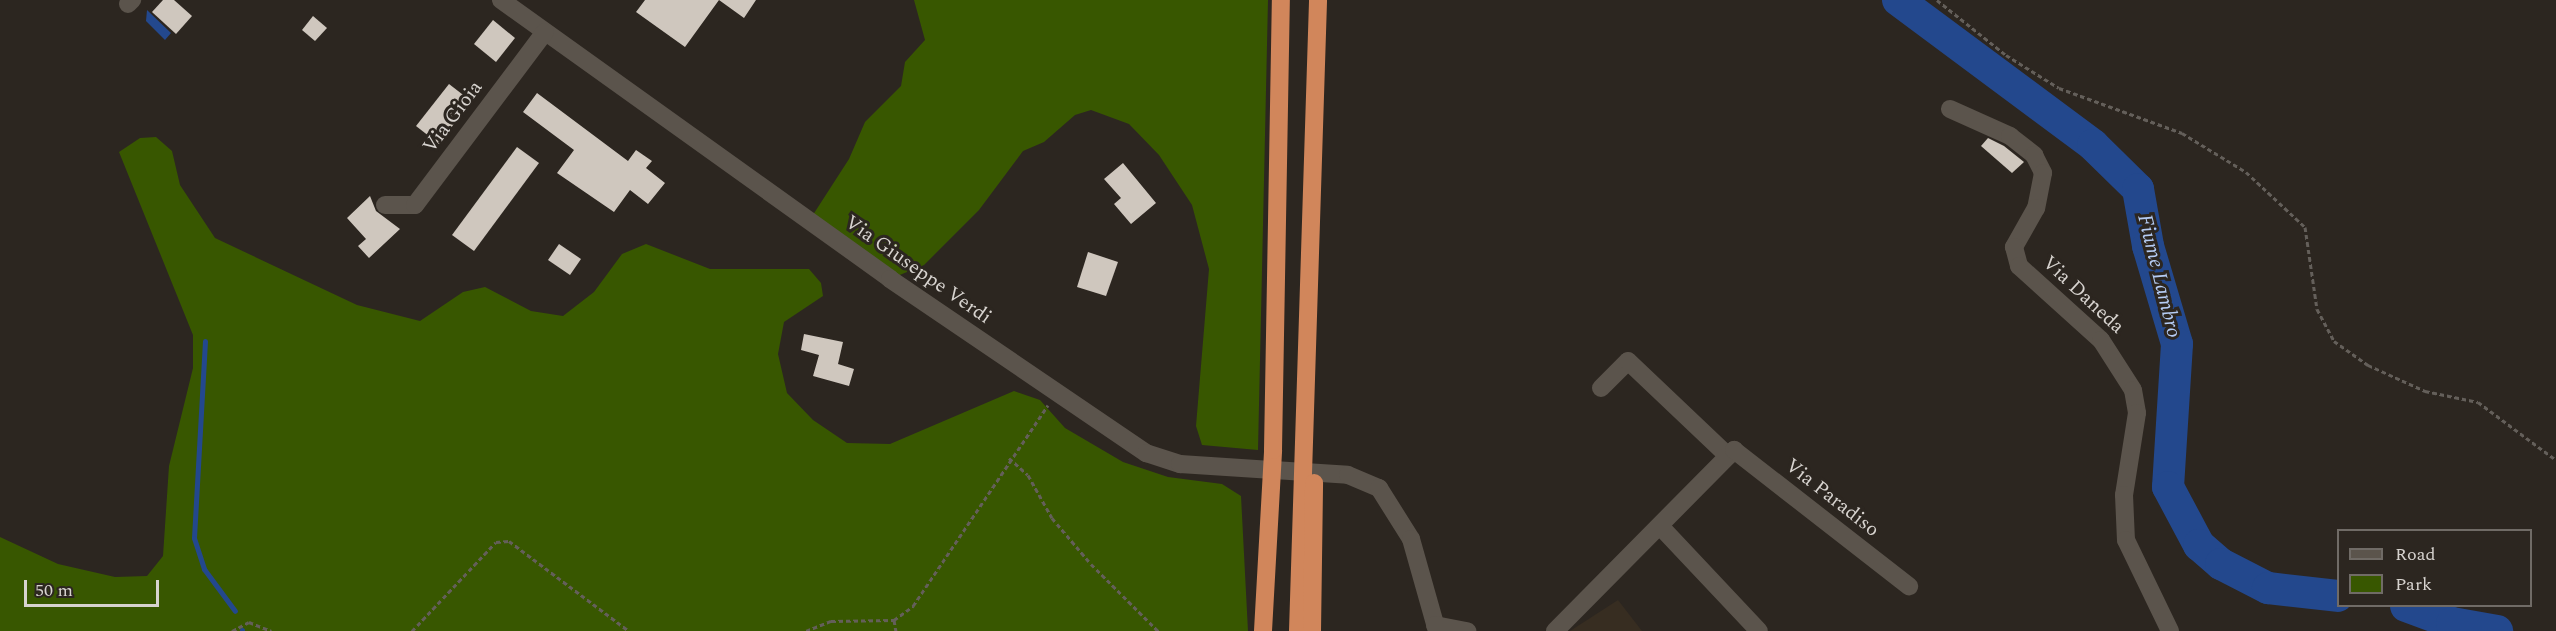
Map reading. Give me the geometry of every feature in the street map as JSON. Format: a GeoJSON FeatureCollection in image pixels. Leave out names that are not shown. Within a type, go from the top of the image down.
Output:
{"type":"FeatureCollection","features":[{"type":"Feature","properties":{"kind":"highway"},"geometry":{"type":"LineString","coordinates":[[1263,631],[1273,450],[1281,0]]}},
{"type":"Feature","properties":{"kind":"highway"},"geometry":{"type":"LineString","coordinates":[[1298,631],[1307,434],[1318,0]]}},
{"type":"Feature","properties":{"kind":"highway"},"geometry":{"type":"LineString","coordinates":[[1307,434],[1316,501],[1312,631]]}},
{"type":"Feature","properties":{"kind":"street","name":"Via Giuseppe Verdi"},"geometry":{"type":"LineString","coordinates":[[501,0],[1057,393],[1146,453],[1180,464],[1348,475],[1379,488],[1398,511],[1421,566],[1436,628]]}},
{"type":"Feature","properties":{"kind":"street","name":"Via Gioia"},"geometry":{"type":"LineString","coordinates":[[386,205],[415,205],[545,32]]}},
{"type":"Feature","properties":{"kind":"street","name":"Via Daneda"},"geometry":{"type":"LineString","coordinates":[[1950,109],[2010,136],[2034,155],[2043,173],[2036,208],[2014,247],[2019,266],[2101,340],[2133,390],[2137,413],[2124,495],[2126,540],[2170,631]]}},
{"type":"Feature","properties":{"kind":"street","name":"Via Paradiso"},"geometry":{"type":"LineString","coordinates":[[1601,388],[1628,361],[1728,456],[1734,450],[1909,586]]}},
{"type":"Feature","properties":{"kind":"street"},"geometry":{"type":"LineString","coordinates":[[1555,631],[1728,456]]}},
{"type":"Feature","properties":{"kind":"street"},"geometry":{"type":"LineString","coordinates":[[1660,526],[1759,631]]}},
{"type":"Feature","properties":{"kind":"street"},"geometry":{"type":"LineString","coordinates":[[1436,628],[1467,631]]}},
{"type":"Feature","properties":{"kind":"path"},"geometry":{"type":"LineString","coordinates":[[1937,0],[2006,55],[2059,88],[2182,133],[2246,172],[2305,227],[2317,309],[2334,341],[2368,365],[2425,391],[2478,402],[2556,460]]}},
{"type":"Feature","properties":{"kind":"path"},"geometry":{"type":"LineString","coordinates":[[806,631],[831,621],[894,620],[913,606],[1009,458],[1057,393]]}},
{"type":"Feature","properties":{"kind":"path"},"geometry":{"type":"LineString","coordinates":[[1009,458],[1028,475],[1052,518],[1091,564],[1158,631]]}},
{"type":"Feature","properties":{"kind":"path"},"geometry":{"type":"LineString","coordinates":[[412,631],[496,542],[509,541],[629,631]]}},
{"type":"Feature","properties":{"kind":"path"},"geometry":{"type":"LineString","coordinates":[[894,620],[896,631]]}},
{"type":"Feature","properties":{"kind":"path"},"geometry":{"type":"LineString","coordinates":[[232,631],[249,622],[271,631]]}},
{"type":"Feature","properties":{"kind":"shaded area"},"geometry":{"type":"Polygon","coordinates":[[[1618,600],[1642,631],[1570,631],[1618,600]]]}},
{"type":"Feature","properties":{"kind":"green space"},"geometry":{"type":"Polygon","coordinates":[[[914,0],[1268,0],[1258,450],[1202,445],[1196,426],[1209,269],[1192,205],[1159,155],[1129,124],[1091,110],[1075,115],[1044,142],[1023,151],[979,210],[924,265],[890,279],[809,221],[849,159],[865,122],[901,86],[905,62],[925,40],[914,0]]]}},
{"type":"Feature","properties":{"kind":"green space"},"geometry":{"type":"Polygon","coordinates":[[[156,137],[172,151],[180,185],[215,238],[357,305],[420,321],[463,292],[485,287],[531,311],[563,316],[594,292],[622,254],[646,244],[710,269],[809,269],[821,283],[823,296],[784,322],[778,354],[787,393],[813,420],[847,443],[890,444],[1014,391],[1040,400],[1065,428],[1123,462],[1168,477],[1222,484],[1241,496],[1248,631],[0,631],[0,537],[58,564],[115,577],[147,576],[163,556],[169,466],[193,368],[193,335],[119,152],[140,138],[156,137]]]}},
{"type":"Feature","properties":{"kind":"water"},"geometry":{"type":"Polygon","coordinates":[[[147,10],[171,33],[165,40],[146,21],[147,10]]]}},
{"type":"Feature","properties":{"kind":"building"},"geometry":{"type":"Polygon","coordinates":[[[163,0],[174,0],[192,16],[176,34],[152,12],[163,0]]]}},
{"type":"Feature","properties":{"kind":"building"},"geometry":{"type":"Polygon","coordinates":[[[645,0],[719,0],[685,47],[636,12],[645,0]]]}},
{"type":"Feature","properties":{"kind":"building"},"geometry":{"type":"Polygon","coordinates":[[[719,0],[756,0],[744,18],[719,0]]]}},
{"type":"Feature","properties":{"kind":"building"},"geometry":{"type":"Polygon","coordinates":[[[313,16],[327,28],[315,41],[302,30],[313,16]]]}},
{"type":"Feature","properties":{"kind":"building"},"geometry":{"type":"Polygon","coordinates":[[[493,20],[515,38],[496,62],[474,44],[493,20]]]}},
{"type":"Feature","properties":{"kind":"building"},"geometry":{"type":"Polygon","coordinates":[[[449,84],[471,101],[439,144],[416,126],[449,84]]]}},
{"type":"Feature","properties":{"kind":"building"},"geometry":{"type":"Polygon","coordinates":[[[537,93],[628,161],[636,150],[652,161],[646,168],[665,183],[648,204],[630,190],[614,212],[557,173],[574,150],[523,112],[537,93]]]}},
{"type":"Feature","properties":{"kind":"building"},"geometry":{"type":"Polygon","coordinates":[[[1988,138],[2004,146],[2024,162],[2012,173],[1981,146],[1988,138]]]}},
{"type":"Feature","properties":{"kind":"building"},"geometry":{"type":"Polygon","coordinates":[[[517,147],[539,163],[474,251],[452,235],[517,147]]]}},
{"type":"Feature","properties":{"kind":"building"},"geometry":{"type":"Polygon","coordinates":[[[1123,163],[1156,203],[1131,224],[1114,204],[1121,198],[1104,179],[1123,163]]]}},
{"type":"Feature","properties":{"kind":"building"},"geometry":{"type":"Polygon","coordinates":[[[370,196],[376,211],[400,229],[369,258],[358,246],[366,239],[347,218],[370,196]]]}},
{"type":"Feature","properties":{"kind":"building"},"geometry":{"type":"Polygon","coordinates":[[[559,244],[581,259],[570,275],[548,260],[559,244]]]}},
{"type":"Feature","properties":{"kind":"building"},"geometry":{"type":"Polygon","coordinates":[[[1088,252],[1118,262],[1106,296],[1077,287],[1088,252]]]}},
{"type":"Feature","properties":{"kind":"building"},"geometry":{"type":"Polygon","coordinates":[[[804,334],[843,342],[838,364],[854,369],[849,386],[813,376],[819,355],[801,350],[804,334]]]}},
{"type":"Feature","properties":{"kind":"waterway","name":"Fiume Lambro"},"geometry":{"type":"LineString","coordinates":[[1898,0],[2093,145],[2138,189],[2148,246],[2177,344],[2168,487],[2199,545],[2221,564],[2268,588],[2337,596]]}},
{"type":"Feature","properties":{"kind":"waterway"},"geometry":{"type":"LineString","coordinates":[[205,341],[194,538],[204,569],[235,611]]}},
{"type":"Feature","properties":{"kind":"waterway","name":"Fiume Lambro"},"geometry":{"type":"LineString","coordinates":[[2409,607],[2452,623],[2497,631]]}}]}
